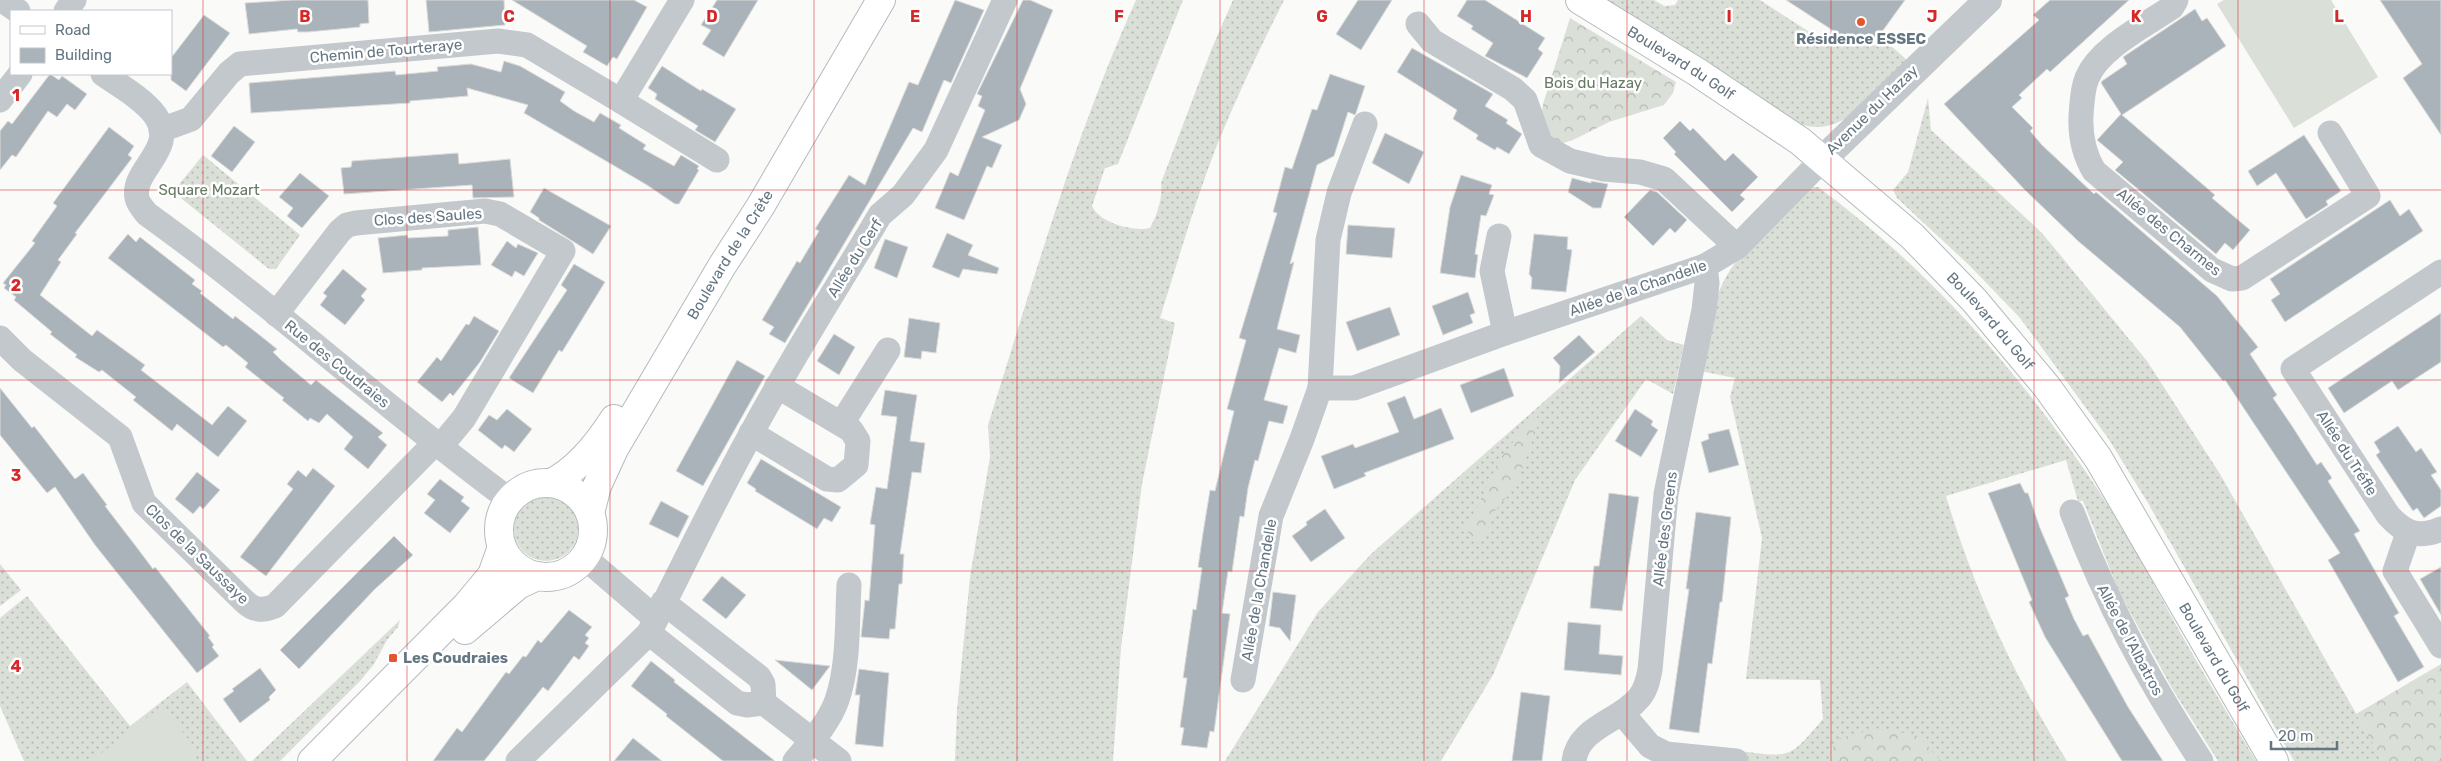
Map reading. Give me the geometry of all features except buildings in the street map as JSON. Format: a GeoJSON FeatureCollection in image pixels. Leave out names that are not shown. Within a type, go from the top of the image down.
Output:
{"type":"FeatureCollection","features":[{"type":"Feature","properties":{"kind":"main road","name":"Boulevard de la Crête"},"geometry":{"type":"LineString","coordinates":[[510,500],[529,486],[551,483],[565,475],[582,461],[609,426],[681,312],[755,183],[867,0]]}},
{"type":"Feature","properties":{"kind":"main road","name":"Boulevard de la Crête"},"geometry":{"type":"LineString","coordinates":[[584,557],[592,538],[590,514],[597,486],[614,449],[722,266],[760,207],[881,0]]}},
{"type":"Feature","properties":{"kind":"main road","name":"Boulevard du Golf"},"geometry":{"type":"LineString","coordinates":[[1580,0],[1768,118],[1823,158],[1898,224],[1946,270],[2002,331],[2047,386],[2117,488],[2274,761]]}},
{"type":"Feature","properties":{"kind":"main road"},"geometry":{"type":"LineString","coordinates":[[551,483],[575,493],[590,514]]}},
{"type":"Feature","properties":{"kind":"main road"},"geometry":{"type":"LineString","coordinates":[[312,761],[467,605],[492,575],[502,547],[499,525],[502,514],[510,500]]}},
{"type":"Feature","properties":{"kind":"main road"},"geometry":{"type":"LineString","coordinates":[[502,547],[516,566],[537,576],[547,577],[563,573],[577,565],[584,557]]}},
{"type":"Feature","properties":{"kind":"main road"},"geometry":{"type":"LineString","coordinates":[[332,761],[492,606],[518,585],[537,576]]}},
{"type":"Feature","properties":{"kind":"street"},"geometry":{"type":"LineString","coordinates":[[2,0],[17,10]]}},
{"type":"Feature","properties":{"kind":"street"},"geometry":{"type":"LineString","coordinates":[[622,101],[682,0]]}},
{"type":"Feature","properties":{"kind":"street","name":"Allée du Cerf"},"geometry":{"type":"LineString","coordinates":[[518,761],[656,618],[777,386],[880,215],[903,195],[936,150],[1005,0]]}},
{"type":"Feature","properties":{"kind":"street","name":"Avenue du Hazay"},"geometry":{"type":"LineString","coordinates":[[1823,158],[1988,0]]}},
{"type":"Feature","properties":{"kind":"street","name":"Allée des Charmes"},"geometry":{"type":"LineString","coordinates":[[2176,0],[2172,7],[2109,50],[2096,62],[2088,76],[2084,88],[2081,129],[2087,159],[2094,171],[2212,270],[2232,279],[2242,278],[2368,196],[2330,134]]}},
{"type":"Feature","properties":{"kind":"street"},"geometry":{"type":"LineString","coordinates":[[1418,24],[1432,41],[1513,89],[1525,100],[1541,145],[1570,161],[1604,169],[1640,172],[1664,179],[1737,247]]}},
{"type":"Feature","properties":{"kind":"street","name":"Chemin de Tourteraye"},"geometry":{"type":"LineString","coordinates":[[169,128],[191,119],[229,73],[240,64],[498,41],[527,45],[717,160]]}},
{"type":"Feature","properties":{"kind":"street"},"geometry":{"type":"LineString","coordinates":[[0,100],[19,75]]}},
{"type":"Feature","properties":{"kind":"street"},"geometry":{"type":"LineString","coordinates":[[104,75],[142,103],[172,118],[169,128]]}},
{"type":"Feature","properties":{"kind":"street","name":"Allée de la Chandelle"},"geometry":{"type":"LineString","coordinates":[[1243,680],[1271,516],[1302,440],[1320,388],[1328,240],[1339,193],[1365,124]]}},
{"type":"Feature","properties":{"kind":"street","name":"Rue des Coudraies"},"geometry":{"type":"LineString","coordinates":[[169,128],[178,138],[176,147],[159,174],[153,190],[154,204],[165,227],[438,445],[510,500]]}},
{"type":"Feature","properties":{"kind":"street","name":"Allée de la Chandelle"},"geometry":{"type":"LineString","coordinates":[[1320,388],[1354,388],[1505,333],[1704,266],[1737,247],[1823,158]]}},
{"type":"Feature","properties":{"kind":"street","name":"Clos des Saules"},"geometry":{"type":"LineString","coordinates":[[276,314],[340,231],[347,225],[356,222],[485,212],[500,214],[563,251],[464,418],[438,445]]}},
{"type":"Feature","properties":{"kind":"street"},"geometry":{"type":"LineString","coordinates":[[1499,236],[1492,271],[1505,333]]}},
{"type":"Feature","properties":{"kind":"street","name":"Allée des Greens"},"geometry":{"type":"LineString","coordinates":[[1574,761],[1575,752],[1583,737],[1622,713],[1645,690],[1650,670],[1666,494],[1704,310],[1707,283],[1704,266]]}},
{"type":"Feature","properties":{"kind":"street","name":"Allée du Tréfle"},"geometry":{"type":"LineString","coordinates":[[2408,533],[2388,515],[2292,369],[2441,272]]}},
{"type":"Feature","properties":{"kind":"street","name":"Clos de la Saussaye"},"geometry":{"type":"LineString","coordinates":[[0,338],[22,360],[120,437],[144,503],[244,602],[254,609],[263,610],[275,606],[438,445]]}},
{"type":"Feature","properties":{"kind":"street"},"geometry":{"type":"LineString","coordinates":[[842,423],[888,350]]}},
{"type":"Feature","properties":{"kind":"street"},"geometry":{"type":"LineString","coordinates":[[751,433],[827,479],[838,480],[856,465],[859,452],[858,441],[851,430],[777,386]]}},
{"type":"Feature","properties":{"kind":"street","name":"Allée de l'Albatros"},"geometry":{"type":"LineString","coordinates":[[2072,512],[2094,571],[2143,669],[2201,761]]}},
{"type":"Feature","properties":{"kind":"street"},"geometry":{"type":"LineString","coordinates":[[2441,529],[2428,534],[2408,533],[2395,571],[2441,646]]}},
{"type":"Feature","properties":{"kind":"street"},"geometry":{"type":"LineString","coordinates":[[584,557],[656,618],[737,702],[747,705],[764,703],[839,761]]}},
{"type":"Feature","properties":{"kind":"street"},"geometry":{"type":"LineString","coordinates":[[795,761],[813,739],[836,702],[842,681],[849,585]]}},
{"type":"Feature","properties":{"kind":"street"},"geometry":{"type":"LineString","coordinates":[[656,618],[758,676],[763,684],[764,703]]}},
{"type":"Feature","properties":{"kind":"street"},"geometry":{"type":"LineString","coordinates":[[1622,713],[1650,746],[1666,754],[1736,761]]}},
{"type":"Feature","properties":{"kind":"green space"},"geometry":{"type":"Polygon","coordinates":[[[1136,0],[1183,0],[1118,164],[1105,168],[1092,206],[1096,212],[1109,221],[1135,229],[1150,228],[1155,218],[1159,206],[1161,183],[1212,48],[1233,0],[1284,0],[1249,72],[1217,145],[1194,209],[1160,318],[1175,323],[1142,484],[1121,648],[1113,761],[955,761],[957,710],[970,577],[990,457],[988,425],[1038,264],[1074,157],[1093,104],[1136,0]]]}},
{"type":"Feature","properties":{"kind":"green space"},"geometry":{"type":"Polygon","coordinates":[[[1601,0],[1654,0],[1664,6],[1675,5],[1678,0],[1760,0],[1831,46],[1890,45],[1907,60],[1845,119],[1834,124],[1819,127],[1802,125],[1601,0]]]}},
{"type":"Feature","properties":{"kind":"green space"},"geometry":{"type":"Polygon","coordinates":[[[2224,0],[2331,0],[2378,77],[2294,128],[2217,4],[2224,0]]]}},
{"type":"Feature","properties":{"kind":"green space","name":"Bois du Hazay"},"geometry":{"type":"Polygon","coordinates":[[[1570,18],[1676,82],[1673,93],[1664,105],[1609,122],[1573,140],[1560,144],[1540,128],[1543,104],[1570,18]]]}},
{"type":"Feature","properties":{"kind":"green space"},"geometry":{"type":"Polygon","coordinates":[[[1928,98],[1931,130],[2042,233],[2147,361],[2220,474],[2383,761],[2294,761],[2148,503],[2108,438],[2020,318],[1970,266],[1897,198],[1893,190],[1908,172],[1928,98]]]}},
{"type":"Feature","properties":{"kind":"green space","name":"Square Mozart"},"geometry":{"type":"Polygon","coordinates":[[[203,155],[300,235],[276,269],[269,269],[177,195],[176,188],[203,155]]]}},
{"type":"Feature","properties":{"kind":"green space"},"geometry":{"type":"Polygon","coordinates":[[[1812,187],[1818,187],[1860,220],[1900,254],[1938,291],[1974,329],[2041,410],[2102,496],[2256,761],[2218,761],[2173,690],[2119,592],[2083,501],[2078,501],[2066,460],[1946,496],[1969,565],[1998,633],[2030,698],[2067,761],[1737,761],[1738,751],[1769,754],[1788,753],[1803,742],[1823,719],[1820,680],[1746,679],[1762,538],[1730,397],[1735,378],[1700,371],[1716,300],[1732,267],[1756,238],[1812,187]]]}},
{"type":"Feature","properties":{"kind":"green space"},"geometry":{"type":"Polygon","coordinates":[[[1641,316],[1667,340],[1684,345],[1673,394],[1646,379],[1575,480],[1493,675],[1441,761],[1225,761],[1318,612],[1371,554],[1641,316]]]}},
{"type":"Feature","properties":{"kind":"green space"},"geometry":{"type":"Polygon","coordinates":[[[1535,416],[1540,420],[1516,485],[1494,512],[1485,538],[1477,541],[1466,530],[1466,524],[1478,506],[1499,460],[1527,419],[1535,416]]]}},
{"type":"Feature","properties":{"kind":"green space"},"geometry":{"type":"Polygon","coordinates":[[[546,497],[564,503],[572,511],[578,529],[572,547],[564,555],[546,561],[528,555],[520,547],[514,529],[520,511],[528,503],[546,497]]]}},
{"type":"Feature","properties":{"kind":"green space"},"geometry":{"type":"Polygon","coordinates":[[[0,564],[21,590],[0,606],[0,564]]]}},
{"type":"Feature","properties":{"kind":"green space"},"geometry":{"type":"Polygon","coordinates":[[[27,596],[130,726],[187,682],[247,761],[24,761],[0,706],[0,618],[27,596]]]}},
{"type":"Feature","properties":{"kind":"green space"},"geometry":{"type":"Polygon","coordinates":[[[400,620],[398,627],[387,640],[374,664],[361,680],[280,761],[252,761],[400,620]]]}},
{"type":"Feature","properties":{"kind":"green space"},"geometry":{"type":"Polygon","coordinates":[[[2441,664],[2441,761],[2383,761],[2356,714],[2441,664]]]}},
{"type":"Feature","properties":{"kind":"green space"},"geometry":{"type":"Polygon","coordinates":[[[162,706],[198,752],[187,761],[91,761],[162,706]]]}},
{"type":"Feature","properties":{"kind":"green space"},"geometry":{"type":"Polygon","coordinates":[[[1880,728],[1918,736],[1941,761],[1829,761],[1836,739],[1880,728]]]}},
{"type":"Feature","properties":{"kind":"place","name":"Résidence ESSEC"},"geometry":{"type":"Point","coordinates":[1861,22]}},
{"type":"Feature","properties":{"kind":"place","name":"Les Coudraies"},"geometry":{"type":"Point","coordinates":[393,658]}}]}
